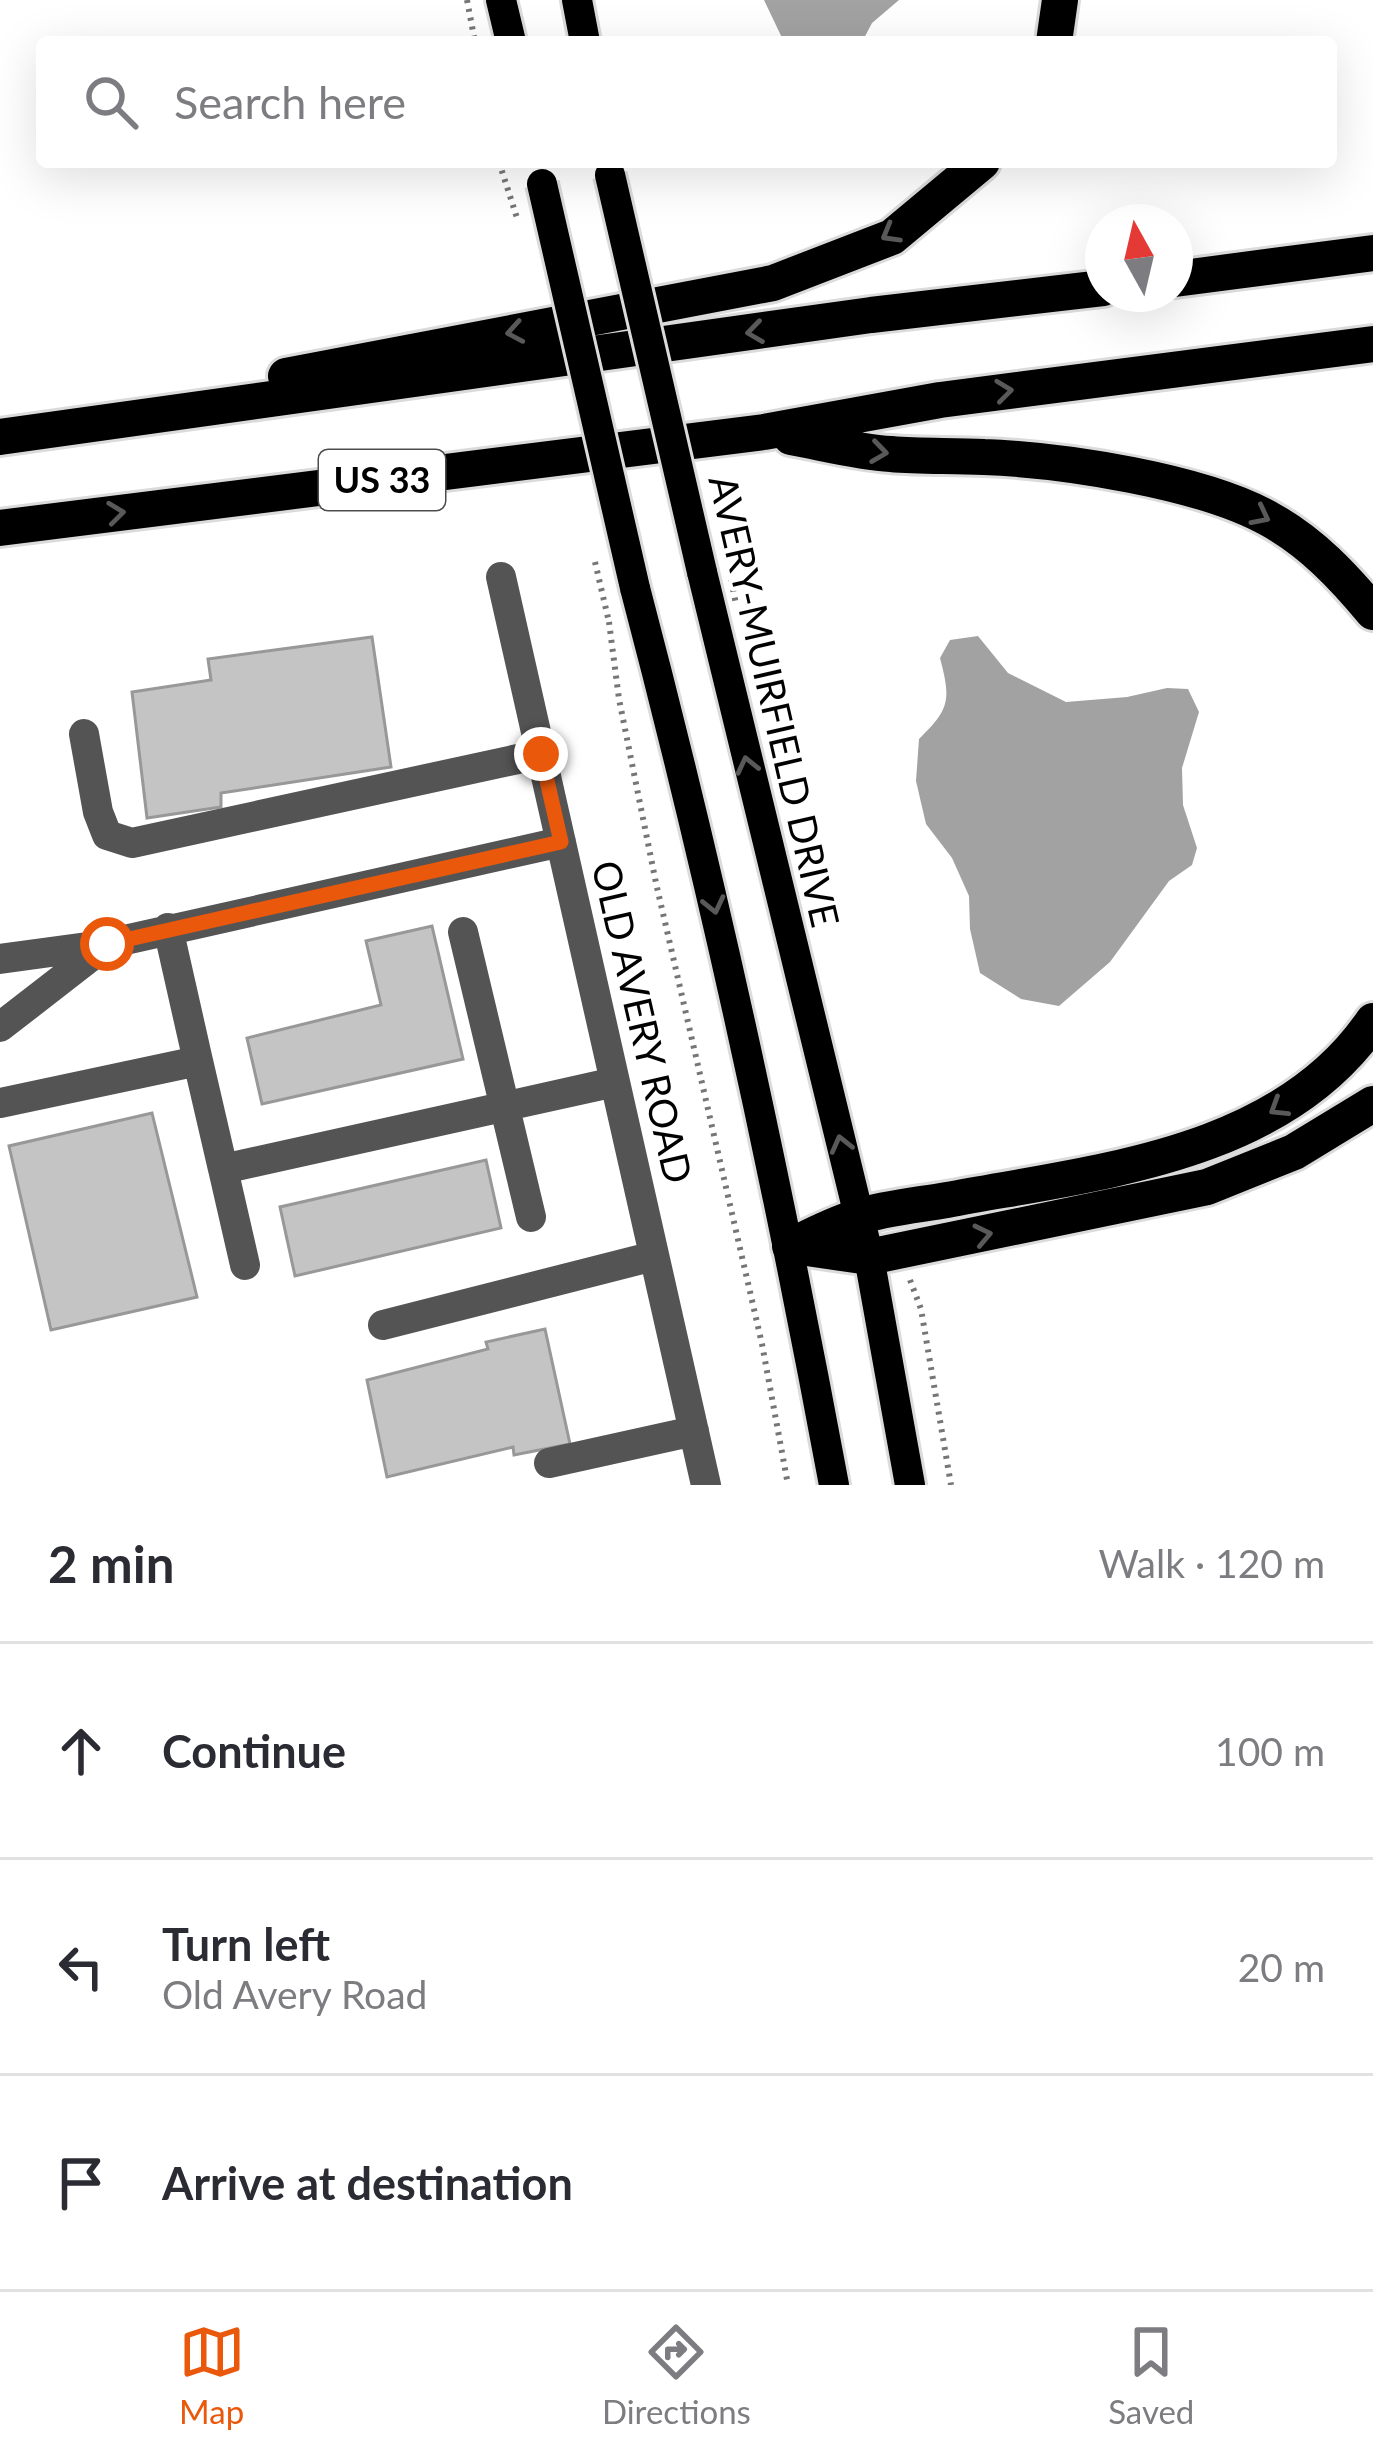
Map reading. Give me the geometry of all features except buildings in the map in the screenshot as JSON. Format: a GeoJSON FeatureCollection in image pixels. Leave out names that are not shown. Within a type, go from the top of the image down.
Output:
{"type":"FeatureCollection","features":[{"type":"Feature","properties":{"kind":"highway"},"geometry":{"type":"LineString","coordinates":[[1055,36],[1060,0]]}},
{"type":"Feature","properties":{"kind":"highway"},"geometry":{"type":"LineString","coordinates":[[0,435],[773,283],[892,237],[975,168]]}},
{"type":"Feature","properties":{"kind":"highway"},"geometry":{"type":"LineString","coordinates":[[1193,278],[1373,254]]}},
{"type":"Feature","properties":{"kind":"highway","name":"US 33"},"geometry":{"type":"LineString","coordinates":[[0,435],[871,315],[1085,290]]}},
{"type":"Feature","properties":{"kind":"highway","name":"US 33"},"geometry":{"type":"LineString","coordinates":[[0,528],[764,432],[940,400],[1373,344]]}},
{"type":"Feature","properties":{"kind":"highway"},"geometry":{"type":"LineString","coordinates":[[764,432],[889,454],[989,457],[1096,469],[1222,498],[1268,518],[1310,546],[1373,612]]}},
{"type":"Feature","properties":{"kind":"highway"},"geometry":{"type":"LineString","coordinates":[[790,1246],[859,1216],[1101,1171],[1191,1148],[1273,1114],[1323,1077],[1373,1021]]}},
{"type":"Feature","properties":{"kind":"highway"},"geometry":{"type":"LineString","coordinates":[[790,1246],[868,1257],[1207,1187],[1294,1152],[1373,1104]]}},
{"type":"Feature","properties":{"kind":"main road"},"geometry":{"type":"LineString","coordinates":[[501,0],[510,36]]}},
{"type":"Feature","properties":{"kind":"main road"},"geometry":{"type":"LineString","coordinates":[[577,0],[584,36]]}},
{"type":"Feature","properties":{"kind":"main road","name":"AVERY-MUIRFIELD DRIVE"},"geometry":{"type":"LineString","coordinates":[[609,168],[859,1216],[910,1485]]}},
{"type":"Feature","properties":{"kind":"main road"},"geometry":{"type":"LineString","coordinates":[[539,173],[634,588],[692,803],[790,1246],[834,1485]]}},
{"type":"Feature","properties":{"kind":"street","name":"OLD AVERY ROAD"},"geometry":{"type":"LineString","coordinates":[[501,577],[706,1485]]}},
{"type":"Feature","properties":{"kind":"street"},"geometry":{"type":"LineString","coordinates":[[84,734],[98,812],[107,835],[132,843],[541,754]]}},
{"type":"Feature","properties":{"kind":"street"},"geometry":{"type":"LineString","coordinates":[[0,959],[107,944],[561,842]]}},
{"type":"Feature","properties":{"kind":"street"},"geometry":{"type":"LineString","coordinates":[[168,928],[245,1265]]}},
{"type":"Feature","properties":{"kind":"street"},"geometry":{"type":"LineString","coordinates":[[463,932],[531,1217]]}},
{"type":"Feature","properties":{"kind":"street"},"geometry":{"type":"LineString","coordinates":[[0,1027],[107,944]]}},
{"type":"Feature","properties":{"kind":"street"},"geometry":{"type":"LineString","coordinates":[[0,1103],[198,1061]]}},
{"type":"Feature","properties":{"kind":"street"},"geometry":{"type":"LineString","coordinates":[[223,1169],[615,1082]]}},
{"type":"Feature","properties":{"kind":"street"},"geometry":{"type":"LineString","coordinates":[[383,1325],[655,1256]]}},
{"type":"Feature","properties":{"kind":"street"},"geometry":{"type":"LineString","coordinates":[[549,1463],[694,1431]]}},
{"type":"Feature","properties":{"kind":"path"},"geometry":{"type":"LineString","coordinates":[[467,0],[475,36]]}},
{"type":"Feature","properties":{"kind":"path"},"geometry":{"type":"LineString","coordinates":[[501,168],[521,231]]}},
{"type":"Feature","properties":{"kind":"path"},"geometry":{"type":"LineString","coordinates":[[609,622],[656,883],[762,1344],[788,1485]]}},
{"type":"Feature","properties":{"kind":"shaded area"},"geometry":{"type":"Polygon","coordinates":[[[764,0],[899,0],[872,23],[865,36],[781,36],[764,0]]]}},
{"type":"Feature","properties":{"kind":"shaded area"},"geometry":{"type":"Polygon","coordinates":[[[978,636],[1008,673],[1066,702],[1188,689],[1199,712],[1182,768],[1183,805],[1197,848],[1192,865],[1169,881],[1110,962],[1059,1006],[1021,999],[980,973],[970,929],[969,896],[952,858],[926,824],[916,781],[919,739],[945,703],[940,658],[950,640],[978,636]]]}},
{"type":"Feature","properties":{"kind":"route"},"geometry":{"type":"LineString","coordinates":[[107,944],[561,842],[541,754]]}}]}
